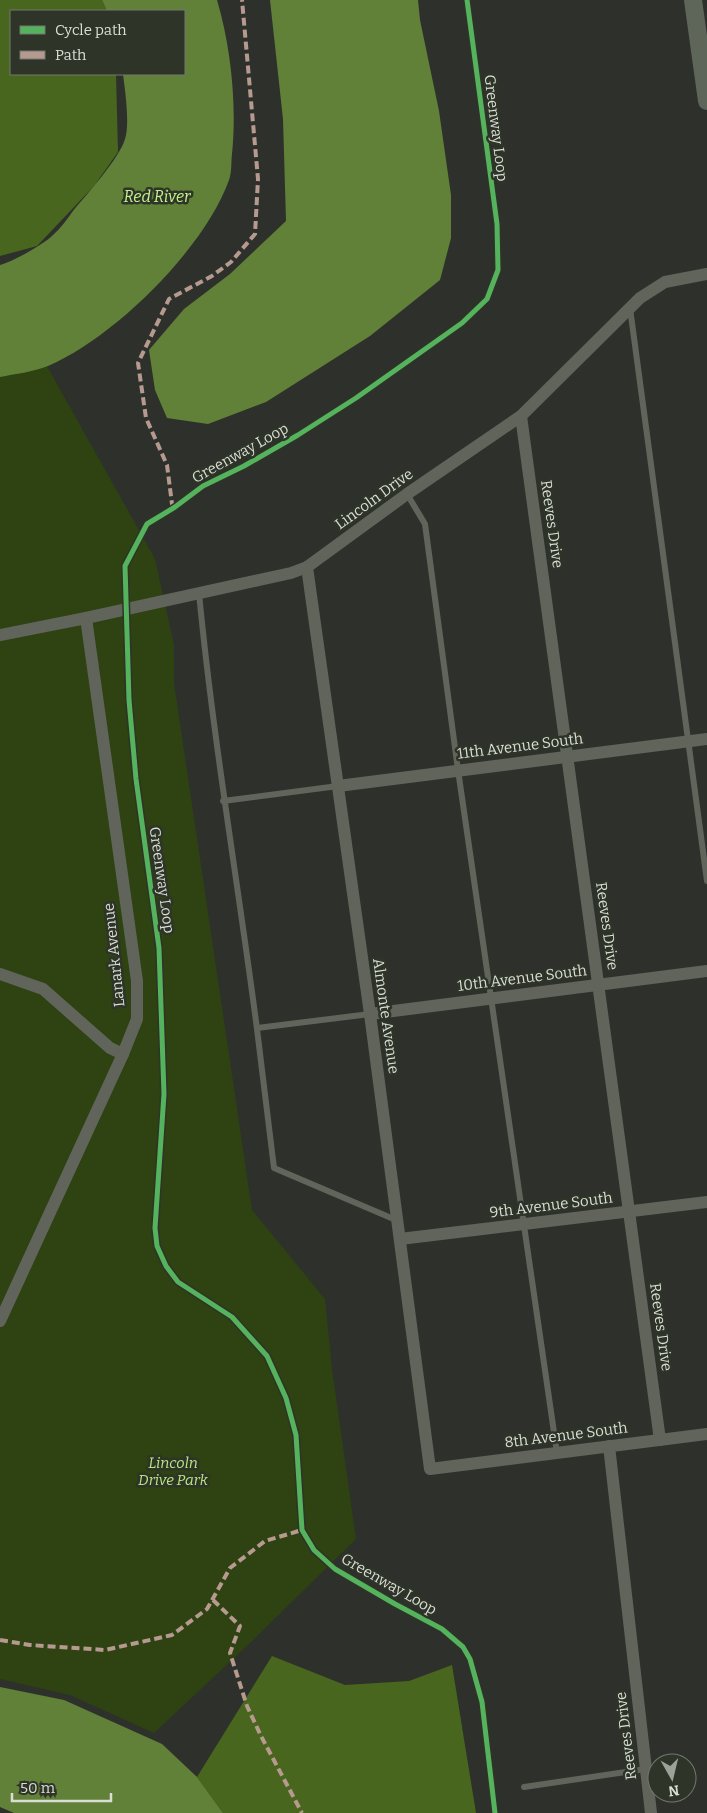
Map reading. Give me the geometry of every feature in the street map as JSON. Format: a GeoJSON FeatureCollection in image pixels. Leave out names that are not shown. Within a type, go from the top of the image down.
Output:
{"type":"FeatureCollection","features":[{"type":"Feature","properties":{"kind":"street"},"geometry":{"type":"LineString","coordinates":[[693,0],[707,101]]}},
{"type":"Feature","properties":{"kind":"street","name":"Lincoln Drive"},"geometry":{"type":"LineString","coordinates":[[0,635],[290,573],[307,567],[407,494],[521,416],[640,298],[665,282],[707,274]]}},
{"type":"Feature","properties":{"kind":"street","name":"Reeves Drive"},"geometry":{"type":"LineString","coordinates":[[521,416],[660,1440]]}},
{"type":"Feature","properties":{"kind":"street","name":"Almonte Avenue"},"geometry":{"type":"LineString","coordinates":[[307,567],[370,1014],[430,1469]]}},
{"type":"Feature","properties":{"kind":"street","name":"Lanark Avenue"},"geometry":{"type":"LineString","coordinates":[[0,1321],[123,1054],[137,1019],[137,981],[86,618]]}},
{"type":"Feature","properties":{"kind":"street","name":"11th Avenue South"},"geometry":{"type":"LineString","coordinates":[[338,786],[707,739]]}},
{"type":"Feature","properties":{"kind":"street","name":"10th Avenue South"},"geometry":{"type":"LineString","coordinates":[[370,1014],[707,971]]}},
{"type":"Feature","properties":{"kind":"street"},"geometry":{"type":"LineString","coordinates":[[0,974],[43,989],[110,1048],[123,1054]]}},
{"type":"Feature","properties":{"kind":"street","name":"9th Avenue South"},"geometry":{"type":"LineString","coordinates":[[400,1239],[707,1202]]}},
{"type":"Feature","properties":{"kind":"street","name":"8th Avenue South"},"geometry":{"type":"LineString","coordinates":[[430,1469],[707,1434]]}},
{"type":"Feature","properties":{"kind":"street","name":"Reeves Drive"},"geometry":{"type":"LineString","coordinates":[[608,1446],[646,1769],[649,1813]]}},
{"type":"Feature","properties":{"kind":"lane"},"geometry":{"type":"LineString","coordinates":[[630,308],[707,881]]}},
{"type":"Feature","properties":{"kind":"lane"},"geometry":{"type":"LineString","coordinates":[[407,494],[425,524],[458,770],[557,1453]]}},
{"type":"Feature","properties":{"kind":"lane"},"geometry":{"type":"LineString","coordinates":[[199,593],[223,801],[257,1028],[274,1168],[397,1220]]}},
{"type":"Feature","properties":{"kind":"lane"},"geometry":{"type":"LineString","coordinates":[[223,801],[338,786]]}},
{"type":"Feature","properties":{"kind":"lane"},"geometry":{"type":"LineString","coordinates":[[257,1028],[370,1014]]}},
{"type":"Feature","properties":{"kind":"lane"},"geometry":{"type":"LineString","coordinates":[[524,1787],[646,1769]]}},
{"type":"Feature","properties":{"kind":"green space","name":"Lincoln Drive Park"},"geometry":{"type":"Polygon","coordinates":[[[47,366],[155,559],[174,645],[174,683],[252,1210],[325,1299],[332,1369],[356,1539],[250,1643],[154,1733],[70,1695],[0,1679],[0,377],[47,366]]]}},
{"type":"Feature","properties":{"kind":"shaded area"},"geometry":{"type":"Polygon","coordinates":[[[0,0],[102,0],[107,10],[10,10],[10,75],[116,75],[118,152],[94,186],[37,246],[0,256],[0,0]]]}},
{"type":"Feature","properties":{"kind":"shaded area"},"geometry":{"type":"Polygon","coordinates":[[[272,1656],[345,1685],[409,1681],[452,1665],[476,1813],[223,1813],[197,1777],[272,1656]]]}},
{"type":"Feature","properties":{"kind":"water","name":"Red River"},"geometry":{"type":"Polygon","coordinates":[[[102,0],[217,0],[226,37],[232,76],[234,116],[230,177],[217,206],[200,234],[179,261],[128,313],[101,335],[74,353],[48,366],[0,377],[0,265],[28,252],[56,232],[102,176],[122,147],[127,125],[123,75],[185,75],[185,10],[107,10],[102,0]]]}},
{"type":"Feature","properties":{"kind":"water"},"geometry":{"type":"Polygon","coordinates":[[[270,0],[418,0],[420,20],[439,111],[451,195],[451,238],[440,280],[370,336],[266,402],[208,424],[167,418],[155,390],[149,350],[184,309],[230,274],[286,221],[283,119],[270,0]]]}},
{"type":"Feature","properties":{"kind":"water"},"geometry":{"type":"Polygon","coordinates":[[[0,1687],[64,1700],[162,1744],[197,1777],[223,1813],[14,1813],[0,1807],[0,1687]]]}},
{"type":"Feature","properties":{"kind":"marked path"},"geometry":{"type":"LineString","coordinates":[[175,507],[172,504],[167,465],[146,418],[138,363],[169,299],[212,276],[231,262],[255,234],[258,179],[242,0]]}},
{"type":"Feature","properties":{"kind":"marked path"},"geometry":{"type":"LineString","coordinates":[[0,1640],[30,1645],[105,1650],[172,1635],[207,1609],[230,1568],[265,1541],[302,1530]]}},
{"type":"Feature","properties":{"kind":"marked path"},"geometry":{"type":"LineString","coordinates":[[213,1600],[240,1626],[230,1653],[247,1706],[302,1813]]}},
{"type":"Feature","properties":{"kind":"cycle path","name":"Greenway Loop"},"geometry":{"type":"LineString","coordinates":[[467,0],[497,224],[498,270],[487,299],[462,323],[356,398],[298,435],[244,466],[203,486],[175,507],[147,524],[125,566],[129,700],[136,779],[159,948],[164,1094],[155,1228],[157,1246],[166,1266],[178,1282],[232,1317],[267,1356],[286,1398],[296,1435],[302,1530],[314,1550],[335,1569],[442,1629],[463,1647],[470,1659],[482,1702],[495,1813]]}}]}
